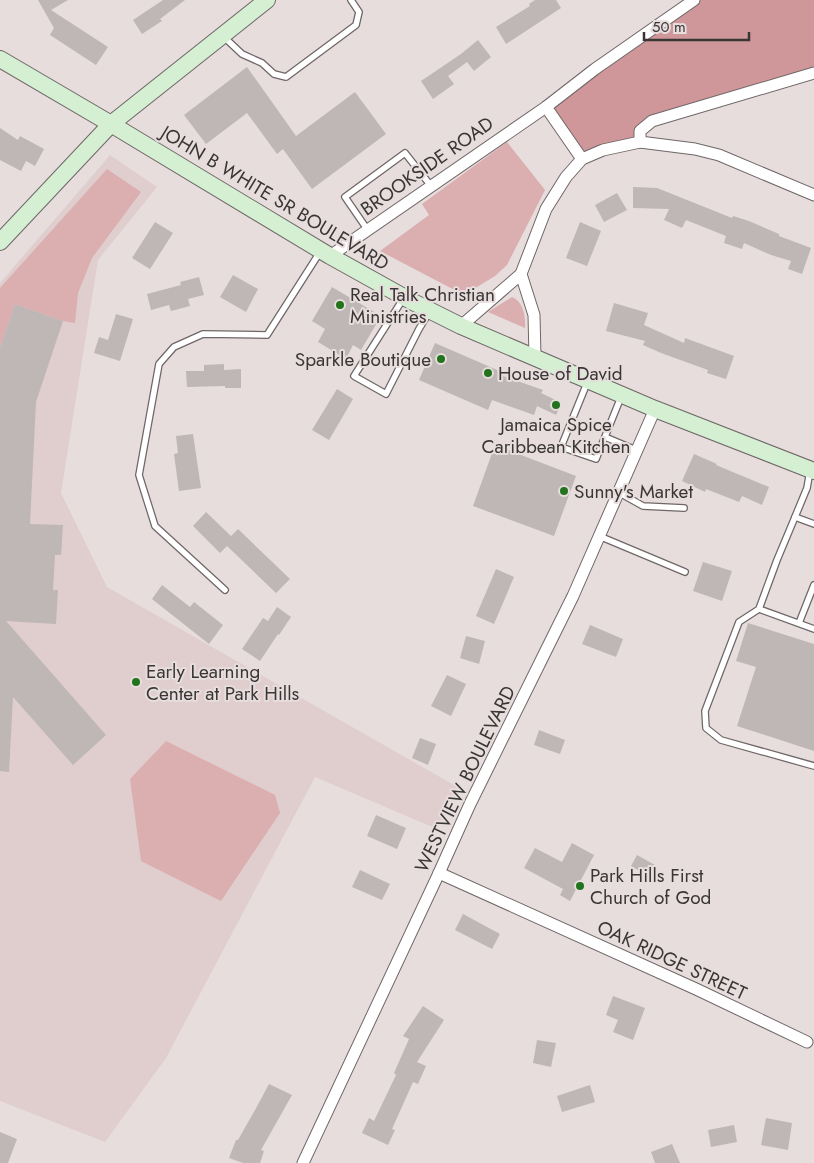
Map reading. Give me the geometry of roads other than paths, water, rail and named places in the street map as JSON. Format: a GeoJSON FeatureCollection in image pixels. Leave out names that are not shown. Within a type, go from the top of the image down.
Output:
{"type":"FeatureCollection","features":[{"type":"Feature","properties":{"kind":"main road"},"geometry":{"type":"LineString","coordinates":[[0,242],[112,124],[267,0]]}},
{"type":"Feature","properties":{"kind":"main road","name":"JOHN B WHITE SR BOULEVARD"},"geometry":{"type":"LineString","coordinates":[[0,59],[404,298],[461,326],[588,381],[812,470]]}},
{"type":"Feature","properties":{"kind":"street","name":"BROOKSIDE ROAD"},"geometry":{"type":"LineString","coordinates":[[326,253],[368,229],[546,107],[611,57],[694,0]]}},
{"type":"Feature","properties":{"kind":"street"},"geometry":{"type":"LineString","coordinates":[[640,142],[640,132],[652,121],[814,73]]}},
{"type":"Feature","properties":{"kind":"street"},"geometry":{"type":"LineString","coordinates":[[546,107],[582,159]]}},
{"type":"Feature","properties":{"kind":"street"},"geometry":{"type":"LineString","coordinates":[[461,326],[521,274],[546,210],[566,177],[582,159],[602,150],[640,142],[680,146],[719,155],[814,196]]}},
{"type":"Feature","properties":{"kind":"street"},"geometry":{"type":"LineString","coordinates":[[521,274],[534,315],[535,357]]}},
{"type":"Feature","properties":{"kind":"street","name":"WESTVIEW BOULEVARD"},"geometry":{"type":"LineString","coordinates":[[303,1163],[470,804],[573,596],[655,409]]}},
{"type":"Feature","properties":{"kind":"street","name":"OAK RIDGE STREET"},"geometry":{"type":"LineString","coordinates":[[439,873],[696,989],[807,1042]]}},
{"type":"Feature","properties":{"kind":"lane"},"geometry":{"type":"LineString","coordinates":[[222,35],[242,54],[262,63],[274,74],[286,77],[356,25],[359,12],[352,0]]}},
{"type":"Feature","properties":{"kind":"lane"},"geometry":{"type":"LineString","coordinates":[[368,229],[345,197],[405,153],[431,186]]}},
{"type":"Feature","properties":{"kind":"lane"},"geometry":{"type":"LineString","coordinates":[[225,590],[155,526],[139,475],[159,364],[174,347],[203,334],[267,335],[326,253]]}},
{"type":"Feature","properties":{"kind":"lane"},"geometry":{"type":"LineString","coordinates":[[404,298],[354,376],[386,394],[430,311]]}},
{"type":"Feature","properties":{"kind":"lane"},"geometry":{"type":"LineString","coordinates":[[588,381],[562,447],[596,459],[622,394]]}},
{"type":"Feature","properties":{"kind":"lane"},"geometry":{"type":"LineString","coordinates":[[605,437],[636,450]]}},
{"type":"Feature","properties":{"kind":"lane"},"geometry":{"type":"LineString","coordinates":[[812,470],[807,488],[759,609],[738,622],[705,711],[706,728],[721,740],[814,766]]}},
{"type":"Feature","properties":{"kind":"lane"},"geometry":{"type":"LineString","coordinates":[[618,492],[643,506],[684,508]]}},
{"type":"Feature","properties":{"kind":"lane"},"geometry":{"type":"LineString","coordinates":[[795,517],[814,524]]}},
{"type":"Feature","properties":{"kind":"lane"},"geometry":{"type":"LineString","coordinates":[[599,536],[685,572]]}},
{"type":"Feature","properties":{"kind":"lane"},"geometry":{"type":"LineString","coordinates":[[799,623],[814,585]]}},
{"type":"Feature","properties":{"kind":"lane"},"geometry":{"type":"LineString","coordinates":[[759,609],[814,629]]}},
{"type":"Feature","properties":{"kind":"place","name":"Real Talk Christian Ministries"},"geometry":{"type":"Point","coordinates":[340,305]}},
{"type":"Feature","properties":{"kind":"place","name":"Sparkle Boutique"},"geometry":{"type":"Point","coordinates":[441,359]}},
{"type":"Feature","properties":{"kind":"place","name":"House of David"},"geometry":{"type":"Point","coordinates":[488,373]}},
{"type":"Feature","properties":{"kind":"place","name":"Jamaica Spice Caribbean Kitchen"},"geometry":{"type":"Point","coordinates":[556,405]}},
{"type":"Feature","properties":{"kind":"place","name":"Sunny's Market"},"geometry":{"type":"Point","coordinates":[564,491]}},
{"type":"Feature","properties":{"kind":"place","name":"Early Learning Center at Park Hills"},"geometry":{"type":"Point","coordinates":[136,682]}},
{"type":"Feature","properties":{"kind":"place","name":"Park Hills First Church of God"},"geometry":{"type":"Point","coordinates":[580,886]}}]}
